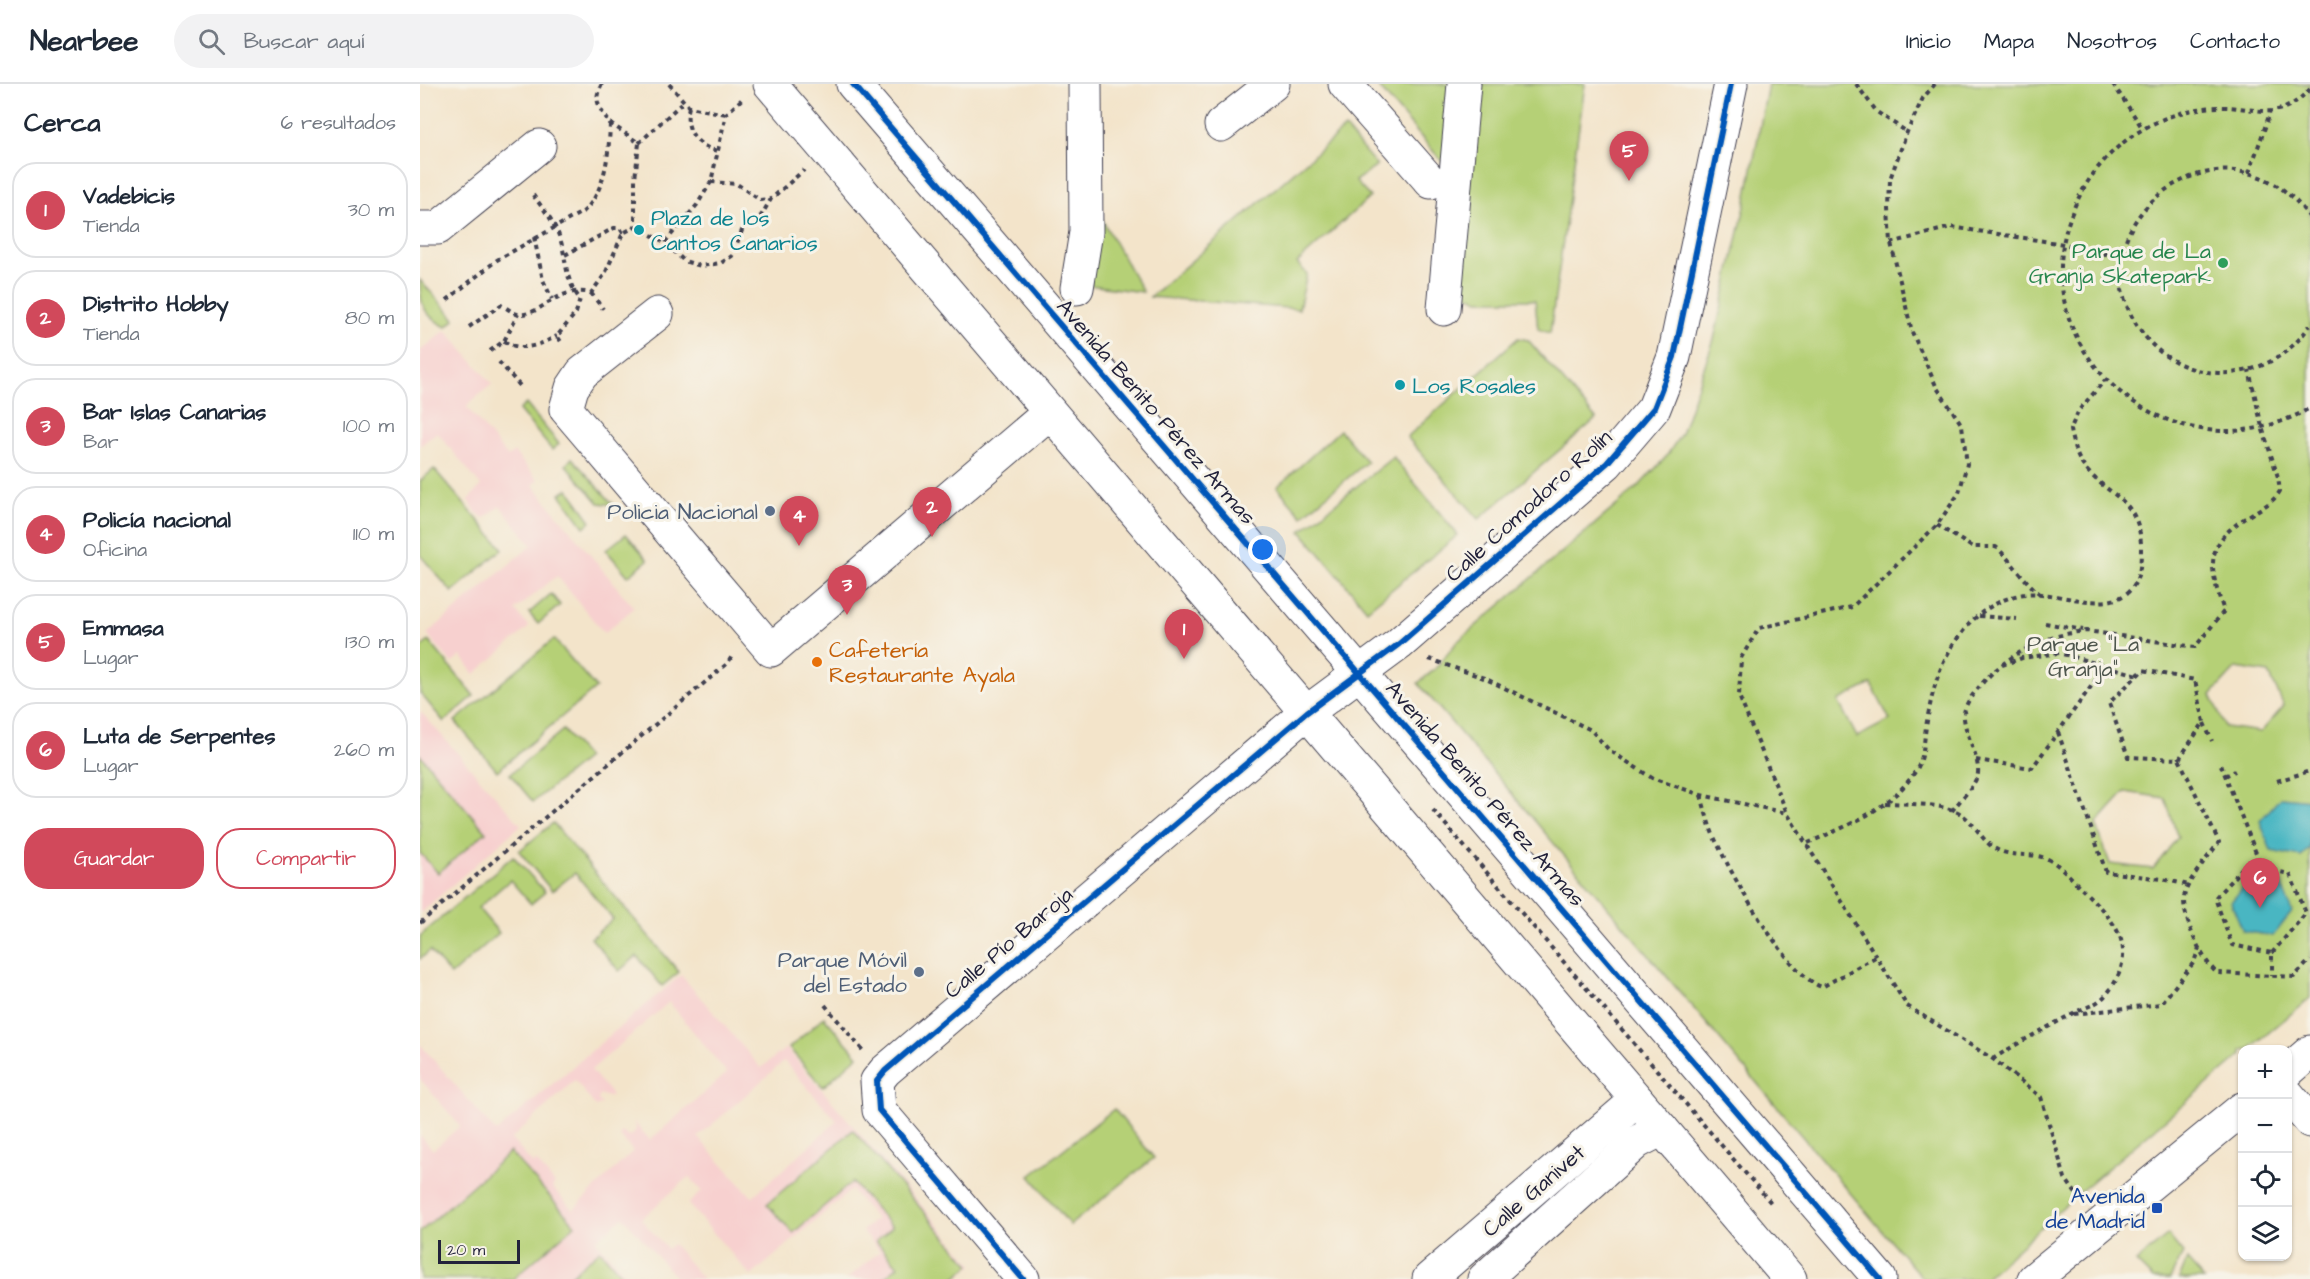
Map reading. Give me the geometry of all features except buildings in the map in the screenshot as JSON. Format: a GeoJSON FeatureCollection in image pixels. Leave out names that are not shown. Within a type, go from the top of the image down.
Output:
{"type":"FeatureCollection","features":[{"type":"Feature","properties":{"kind":"street","name":"Avenida Benito Pérez Armas"},"geometry":{"type":"LineString","coordinates":[[853,84],[1358,674],[1674,1036],[1880,1279]]}},
{"type":"Feature","properties":{"kind":"street"},"geometry":{"type":"LineString","coordinates":[[1077,288],[1086,232],[1085,84]]}},
{"type":"Feature","properties":{"kind":"street"},"geometry":{"type":"LineString","coordinates":[[1221,125],[1273,84]]}},
{"type":"Feature","properties":{"kind":"street"},"geometry":{"type":"LineString","coordinates":[[1345,84],[1431,182]]}},
{"type":"Feature","properties":{"kind":"street"},"geometry":{"type":"LineString","coordinates":[[1444,309],[1464,84]]}},
{"type":"Feature","properties":{"kind":"street","name":"Calle Comodoro Rolín"},"geometry":{"type":"LineString","coordinates":[[1358,674],[1399,644],[1607,463],[1654,408],[1674,357],[1731,84]]}},
{"type":"Feature","properties":{"kind":"street"},"geometry":{"type":"LineString","coordinates":[[757,91],[1049,412],[1790,1279]]}},
{"type":"Feature","properties":{"kind":"street"},"geometry":{"type":"LineString","coordinates":[[420,228],[438,228],[539,146]]}},
{"type":"Feature","properties":{"kind":"street"},"geometry":{"type":"LineString","coordinates":[[657,314],[582,373],[572,388],[566,409],[771,650],[1049,412]]}},
{"type":"Feature","properties":{"kind":"street","name":"Calle Pío Baroja"},"geometry":{"type":"LineString","coordinates":[[1023,1279],[879,1110],[877,1082],[885,1071],[1307,712],[1358,674]]}},
{"type":"Feature","properties":{"kind":"street"},"geometry":{"type":"LineString","coordinates":[[2292,1068],[2310,1052]]}},
{"type":"Feature","properties":{"kind":"street"},"geometry":{"type":"LineString","coordinates":[[2291,1099],[2310,1121]]}},
{"type":"Feature","properties":{"kind":"street","name":"Calle Ganivet"},"geometry":{"type":"LineString","coordinates":[[1429,1279],[1638,1101]]}},
{"type":"Feature","properties":{"kind":"street"},"geometry":{"type":"LineString","coordinates":[[2034,1279],[2238,1112]]}},
{"type":"Feature","properties":{"kind":"street","name":"Calle Ganivet"},"geometry":{"type":"LineString","coordinates":[[1484,1279],[1637,1142],[1662,1129]]}},
{"type":"Feature","properties":{"kind":"path"},"geometry":{"type":"LineString","coordinates":[[602,84],[598,91],[598,106],[610,123],[639,143]]}},
{"type":"Feature","properties":{"kind":"path"},"geometry":{"type":"LineString","coordinates":[[669,84],[689,107],[726,114]]}},
{"type":"Feature","properties":{"kind":"path"},"geometry":{"type":"LineString","coordinates":[[1856,84],[1877,112],[1907,132]]}},
{"type":"Feature","properties":{"kind":"path"},"geometry":{"type":"LineString","coordinates":[[1935,84],[1923,98],[1907,132],[1890,179],[1891,243],[1912,332],[1937,388],[1962,425],[1967,464],[1959,493],[1937,525],[1852,607],[1759,628],[1741,658],[1739,696],[1788,813],[1907,1006],[1993,1059],[2041,1097],[2065,1178],[2081,1201]]}},
{"type":"Feature","properties":{"kind":"path"},"geometry":{"type":"LineString","coordinates":[[2113,84],[2143,129]]}},
{"type":"Feature","properties":{"kind":"path"},"geometry":{"type":"LineString","coordinates":[[2310,90],[2301,99],[2270,113],[2231,107],[2203,108],[2173,116],[2143,129],[2120,145],[2092,175],[2073,211],[2064,244],[2063,284],[2069,318],[2085,354],[2105,380],[2137,406],[2174,424],[2215,432],[2262,428],[2287,420],[2310,408]]}},
{"type":"Feature","properties":{"kind":"path"},"geometry":{"type":"LineString","coordinates":[[665,242],[692,212],[711,182],[726,114],[757,91]]}},
{"type":"Feature","properties":{"kind":"path"},"geometry":{"type":"LineString","coordinates":[[635,227],[635,179],[639,143],[683,102]]}},
{"type":"Feature","properties":{"kind":"path"},"geometry":{"type":"LineString","coordinates":[[689,107],[685,118],[689,128],[705,147],[719,151]]}},
{"type":"Feature","properties":{"kind":"path"},"geometry":{"type":"LineString","coordinates":[[2249,173],[2270,113]]}},
{"type":"Feature","properties":{"kind":"path"},"geometry":{"type":"LineString","coordinates":[[447,300],[497,260],[534,237],[584,211],[593,202],[608,153],[610,123]]}},
{"type":"Feature","properties":{"kind":"path"},"geometry":{"type":"LineString","coordinates":[[635,227],[665,242],[684,261],[701,266],[721,263],[732,256],[743,228],[749,221],[761,216],[771,199],[805,170]]}},
{"type":"Feature","properties":{"kind":"path"},"geometry":{"type":"LineString","coordinates":[[2310,218],[2289,194],[2268,181],[2249,173],[2213,171],[2190,176],[2170,185],[2154,197],[2138,216],[2130,231],[2122,258],[2122,285],[2126,302],[2136,324],[2151,344],[2171,359],[2193,369],[2217,373],[2249,370],[2280,356],[2298,340],[2310,325]]}},
{"type":"Feature","properties":{"kind":"path"},"geometry":{"type":"LineString","coordinates":[[711,182],[737,184],[760,200],[771,199]]}},
{"type":"Feature","properties":{"kind":"path"},"geometry":{"type":"LineString","coordinates":[[504,341],[519,348],[545,342],[558,336],[580,305],[580,299],[567,282],[565,255],[555,227],[533,195]]}},
{"type":"Feature","properties":{"kind":"path"},"geometry":{"type":"LineString","coordinates":[[591,293],[605,274],[623,233],[635,227]]}},
{"type":"Feature","properties":{"kind":"path"},"geometry":{"type":"LineString","coordinates":[[1891,243],[1951,227],[2064,244],[2122,258]]}},
{"type":"Feature","properties":{"kind":"path"},"geometry":{"type":"LineString","coordinates":[[565,255],[614,228],[620,228],[623,233]]}},
{"type":"Feature","properties":{"kind":"path"},"geometry":{"type":"LineString","coordinates":[[534,237],[543,280],[552,299]]}},
{"type":"Feature","properties":{"kind":"path"},"geometry":{"type":"LineString","coordinates":[[469,327],[501,305],[518,314],[535,310],[552,299],[573,290],[591,293],[603,309]]}},
{"type":"Feature","properties":{"kind":"path"},"geometry":{"type":"LineString","coordinates":[[490,351],[504,341],[518,314]]}},
{"type":"Feature","properties":{"kind":"path"},"geometry":{"type":"LineString","coordinates":[[558,336],[562,343]]}},
{"type":"Feature","properties":{"kind":"path"},"geometry":{"type":"LineString","coordinates":[[499,362],[522,388]]}},
{"type":"Feature","properties":{"kind":"path"},"geometry":{"type":"LineString","coordinates":[[2045,623],[2195,647],[2224,611],[2212,578],[2211,566],[2219,541],[2234,526],[2270,502],[2280,491],[2278,477],[2262,428],[2249,370]]}},
{"type":"Feature","properties":{"kind":"path"},"geometry":{"type":"LineString","coordinates":[[1808,843],[1866,817],[1885,803],[1919,765],[1931,698],[1941,664],[1978,616],[2000,602],[2016,597],[2041,594],[2104,602],[2124,593],[2138,574],[2140,530],[2136,516],[2084,466],[2078,458],[2070,430],[2079,410],[2105,380]]}},
{"type":"Feature","properties":{"kind":"path"},"geometry":{"type":"LineString","coordinates":[[1937,525],[1972,547],[1996,547],[2014,563],[2025,582],[2041,594]]}},
{"type":"Feature","properties":{"kind":"path"},"geometry":{"type":"LineString","coordinates":[[1978,616],[2017,620]]}},
{"type":"Feature","properties":{"kind":"path"},"geometry":{"type":"LineString","coordinates":[[1952,810],[1977,777],[1976,760],[1964,714],[1971,697],[1998,667],[2013,655],[2070,632],[2095,632]]}},
{"type":"Feature","properties":{"kind":"path"},"geometry":{"type":"LineString","coordinates":[[1998,667],[2049,652],[2059,652],[2138,675]]}},
{"type":"Feature","properties":{"kind":"path"},"geometry":{"type":"LineString","coordinates":[[420,923],[728,663],[732,656]]}},
{"type":"Feature","properties":{"kind":"path"},"geometry":{"type":"LineString","coordinates":[[1424,657],[1484,678],[1591,730],[1609,750],[1652,778],[1701,795],[1788,813]]}},
{"type":"Feature","properties":{"kind":"path"},"geometry":{"type":"LineString","coordinates":[[1976,760],[2032,768],[2106,666]]}},
{"type":"Feature","properties":{"kind":"path"},"geometry":{"type":"LineString","coordinates":[[2179,759],[2128,757],[2109,703],[2143,670],[2195,680],[2204,722],[2212,741]]}},
{"type":"Feature","properties":{"kind":"path"},"geometry":{"type":"LineString","coordinates":[[2179,759],[2204,722]]}},
{"type":"Feature","properties":{"kind":"path"},"geometry":{"type":"LineString","coordinates":[[2058,732],[2106,872],[2162,879],[2188,885]]}},
{"type":"Feature","properties":{"kind":"path"},"geometry":{"type":"LineString","coordinates":[[2179,759],[2219,842],[2188,885],[2184,895],[2185,908],[2199,948],[2211,968],[2217,972],[2294,977],[2310,960]]}},
{"type":"Feature","properties":{"kind":"path"},"geometry":{"type":"LineString","coordinates":[[2221,765],[2262,868]]}},
{"type":"Feature","properties":{"kind":"path"},"geometry":{"type":"LineString","coordinates":[[2225,776],[2235,771]]}},
{"type":"Feature","properties":{"kind":"path"},"geometry":{"type":"LineString","coordinates":[[2277,781],[2310,771]]}},
{"type":"Feature","properties":{"kind":"path"},"geometry":{"type":"LineString","coordinates":[[1701,795],[1718,846],[1774,942],[1791,964],[1822,987],[1877,956]]}},
{"type":"Feature","properties":{"kind":"path"},"geometry":{"type":"LineString","coordinates":[[1885,803],[1952,810],[1960,813],[1991,845],[2001,851],[2039,856],[2053,862],[2114,922],[2122,945],[2117,977],[2097,1003],[2070,1014],[1993,1059]]}},
{"type":"Feature","properties":{"kind":"path"},"geometry":{"type":"LineString","coordinates":[[2272,953],[2232,945],[2215,898],[2245,865],[2290,874],[2306,913],[2272,953],[2272,976]]}},
{"type":"Feature","properties":{"kind":"path"},"geometry":{"type":"LineString","coordinates":[[2070,1014],[2161,1004],[2194,962],[2199,948]]}},
{"type":"Feature","properties":{"kind":"path"},"geometry":{"type":"LineString","coordinates":[[825,1005],[868,1057]]}},
{"type":"Feature","properties":{"kind":"shaded area"},"geometry":{"type":"Polygon","coordinates":[[[446,330],[492,384],[466,406],[508,457],[514,452],[538,480],[533,485],[634,608],[604,633],[557,576],[515,610],[529,627],[475,674],[461,656],[452,663],[427,634],[532,545],[500,506],[484,518],[476,512],[468,500],[481,486],[437,432],[420,446],[420,351],[446,330]]]}},
{"type":"Feature","properties":{"kind":"shaded area"},"geometry":{"type":"Polygon","coordinates":[[[420,711],[521,825],[420,913],[420,853],[438,873],[486,832],[420,755],[420,711]]]}},
{"type":"Feature","properties":{"kind":"shaded area"},"geometry":{"type":"Polygon","coordinates":[[[681,975],[761,1068],[786,1048],[973,1265],[954,1279],[970,1266],[853,1131],[793,1233],[852,1182],[892,1228],[898,1266],[883,1279],[847,1279],[880,1251],[862,1231],[876,1219],[851,1190],[751,1276],[688,1204],[702,1191],[689,1177],[641,1219],[667,1249],[673,1244],[703,1279],[677,1279],[623,1217],[596,1240],[629,1279],[625,1279],[600,1250],[567,1279],[513,1279],[575,1225],[510,1152],[420,1232],[420,1135],[433,1150],[460,1126],[420,1079],[420,1044],[496,1132],[681,975]],[[669,1002],[591,1070],[612,1095],[608,1097],[600,1094],[598,1100],[602,1104],[596,1107],[575,1080],[511,1139],[533,1164],[536,1161],[555,1184],[552,1187],[573,1210],[633,1151],[619,1135],[622,1132],[629,1136],[633,1134],[636,1129],[633,1121],[650,1140],[727,1073],[669,1002]],[[784,1061],[698,1137],[752,1197],[837,1121],[784,1061]]]}},
{"type":"Feature","properties":{"kind":"green space"},"geometry":{"type":"Polygon","coordinates":[[[1376,84],[1456,84],[1451,172],[1376,84]]]}},
{"type":"Feature","properties":{"kind":"green space"},"geometry":{"type":"Polygon","coordinates":[[[1479,84],[1585,84],[1550,333],[1538,329],[1535,300],[1479,300],[1457,290],[1479,84]]]}},
{"type":"Feature","properties":{"kind":"green space","name":"Parque \"La Granja\""},"geometry":{"type":"Polygon","coordinates":[[[1768,84],[2310,84],[2310,800],[2281,797],[2301,857],[2310,847],[2310,998],[2254,1045],[2238,1045],[2238,1058],[2075,1196],[1984,1279],[1923,1279],[1418,683],[1435,669],[1457,642],[1637,488],[1666,457],[1681,434],[1714,339],[1745,206],[1768,84]],[[2236,668],[2211,695],[2225,727],[2261,732],[2284,706],[2269,673],[2236,668]],[[1871,684],[1838,701],[1857,737],[1890,720],[1871,684]],[[2125,792],[2096,824],[2110,864],[2153,869],[2178,837],[2165,798],[2125,792]],[[2292,911],[2243,931],[2272,936],[2292,911]]]}},
{"type":"Feature","properties":{"kind":"green space"},"geometry":{"type":"Polygon","coordinates":[[[1345,128],[1377,166],[1355,181],[1370,197],[1297,263],[1307,274],[1299,309],[1150,297],[1345,128]]]}},
{"type":"Feature","properties":{"kind":"green space"},"geometry":{"type":"Polygon","coordinates":[[[1100,216],[1143,292],[1089,285],[1100,216]]]}},
{"type":"Feature","properties":{"kind":"green space"},"geometry":{"type":"Polygon","coordinates":[[[420,280],[455,319],[446,327],[432,318],[424,308],[420,280]]]}},
{"type":"Feature","properties":{"kind":"green space"},"geometry":{"type":"Polygon","coordinates":[[[1518,338],[1528,340],[1596,419],[1479,519],[1407,437],[1518,338]]]}},
{"type":"Feature","properties":{"kind":"green space"},"geometry":{"type":"Polygon","coordinates":[[[526,404],[559,444],[552,450],[519,410],[526,404]]]}},
{"type":"Feature","properties":{"kind":"green space"},"geometry":{"type":"Polygon","coordinates":[[[1340,430],[1367,462],[1302,516],[1277,487],[1340,430]]]}},
{"type":"Feature","properties":{"kind":"green space"},"geometry":{"type":"Polygon","coordinates":[[[1393,457],[1458,535],[1367,610],[1301,531],[1393,457]]]}},
{"type":"Feature","properties":{"kind":"green space"},"geometry":{"type":"Polygon","coordinates":[[[572,458],[614,505],[599,503],[566,465],[572,458]]]}},
{"type":"Feature","properties":{"kind":"green space"},"geometry":{"type":"Polygon","coordinates":[[[434,469],[503,549],[452,592],[420,555],[420,481],[434,469]]]}},
{"type":"Feature","properties":{"kind":"green space"},"geometry":{"type":"Polygon","coordinates":[[[568,489],[591,521],[584,527],[560,494],[568,489]]]}},
{"type":"Feature","properties":{"kind":"green space"},"geometry":{"type":"Polygon","coordinates":[[[626,534],[648,560],[628,576],[606,550],[626,534]]]}},
{"type":"Feature","properties":{"kind":"green space"},"geometry":{"type":"Polygon","coordinates":[[[551,594],[560,605],[538,624],[529,613],[551,594]]]}},
{"type":"Feature","properties":{"kind":"green space"},"geometry":{"type":"Polygon","coordinates":[[[554,639],[596,688],[497,771],[455,721],[554,639]]]}},
{"type":"Feature","properties":{"kind":"green space"},"geometry":{"type":"Polygon","coordinates":[[[429,641],[474,696],[444,722],[420,693],[420,648],[429,641]]]}},
{"type":"Feature","properties":{"kind":"green space"},"geometry":{"type":"Polygon","coordinates":[[[563,730],[587,758],[533,802],[510,774],[563,730]]]}},
{"type":"Feature","properties":{"kind":"green space"},"geometry":{"type":"Polygon","coordinates":[[[420,755],[486,832],[438,873],[420,853],[420,755]]]}},
{"type":"Feature","properties":{"kind":"green space"},"geometry":{"type":"Polygon","coordinates":[[[553,823],[679,972],[662,986],[637,956],[619,971],[591,938],[613,919],[575,873],[552,891],[519,851],[553,823]]]}},
{"type":"Feature","properties":{"kind":"green space"},"geometry":{"type":"Polygon","coordinates":[[[513,856],[545,892],[531,904],[510,880],[478,908],[499,933],[451,975],[430,951],[420,959],[420,936],[513,856]]]}},
{"type":"Feature","properties":{"kind":"green space"},"geometry":{"type":"Polygon","coordinates":[[[824,1017],[858,1056],[823,1087],[789,1048],[824,1017]]]}},
{"type":"Feature","properties":{"kind":"green space"},"geometry":{"type":"Polygon","coordinates":[[[1114,1109],[1154,1158],[1070,1225],[1030,1176],[1114,1109]]]}},
{"type":"Feature","properties":{"kind":"green space"},"geometry":{"type":"Polygon","coordinates":[[[853,1130],[970,1265],[954,1279],[883,1279],[898,1266],[876,1241],[892,1227],[852,1182],[793,1233],[767,1204],[853,1130]]]}},
{"type":"Feature","properties":{"kind":"green space"},"geometry":{"type":"Polygon","coordinates":[[[510,1152],[575,1225],[513,1279],[420,1279],[420,1232],[510,1152]]]}},
{"type":"Feature","properties":{"kind":"green space"},"geometry":{"type":"Polygon","coordinates":[[[2168,1235],[2183,1253],[2170,1279],[2153,1279],[2136,1262],[2168,1235]]]}},
{"type":"Feature","properties":{"kind":"green space"},"geometry":{"type":"Polygon","coordinates":[[[600,1250],[625,1279],[567,1279],[600,1250]]]}},
{"type":"Feature","properties":{"kind":"green space"},"geometry":{"type":"Polygon","coordinates":[[[2187,1260],[2204,1279],[2179,1279],[2187,1260]]]}},
{"type":"Feature","properties":{"kind":"water"},"geometry":{"type":"Polygon","coordinates":[[[2281,797],[2310,800],[2310,847],[2301,857],[2271,851],[2260,821],[2281,797]]]}},
{"type":"Feature","properties":{"kind":"water"},"geometry":{"type":"Polygon","coordinates":[[[2251,878],[2281,883],[2292,912],[2273,936],[2243,931],[2231,902],[2251,878]]]}},
{"type":"Feature","properties":{"kind":"cycle path"},"geometry":{"type":"LineString","coordinates":[[853,84],[1880,1279]]}},
{"type":"Feature","properties":{"kind":"cycle path"},"geometry":{"type":"LineString","coordinates":[[1023,1279],[879,1110],[877,1081],[885,1071],[1307,712],[1399,644],[1607,463],[1654,408],[1674,357],[1731,84]]}},
{"type":"Feature","properties":{"kind":"place","name":"Emmasa"},"geometry":{"type":"Point","coordinates":[1629,181]}},
{"type":"Feature","properties":{"kind":"place","name":"Plaza de los Cantos Canarios"},"geometry":{"type":"Point","coordinates":[639,230]}},
{"type":"Feature","properties":{"kind":"place","name":"Parque de La Granja Skatepark"},"geometry":{"type":"Point","coordinates":[2223,263]}},
{"type":"Feature","properties":{"kind":"place","name":"Los Rosales"},"geometry":{"type":"Point","coordinates":[1400,385]}},
{"type":"Feature","properties":{"kind":"place","name":"Policia Nacional"},"geometry":{"type":"Point","coordinates":[770,511]}},
{"type":"Feature","properties":{"kind":"place","name":"Distrito Hobby"},"geometry":{"type":"Point","coordinates":[932,537]}},
{"type":"Feature","properties":{"kind":"place","name":"Policía nacional"},"geometry":{"type":"Point","coordinates":[799,546]}},
{"type":"Feature","properties":{"kind":"place","name":"Bar Islas Canarias"},"geometry":{"type":"Point","coordinates":[847,615]}},
{"type":"Feature","properties":{"kind":"place","name":"Vadebicis"},"geometry":{"type":"Point","coordinates":[1184,659]}},
{"type":"Feature","properties":{"kind":"place","name":"Cafetería Restaurante Ayala"},"geometry":{"type":"Point","coordinates":[817,662]}},
{"type":"Feature","properties":{"kind":"place","name":"Luta de Serpentes"},"geometry":{"type":"Point","coordinates":[2260,908]}},
{"type":"Feature","properties":{"kind":"place","name":"Parque Móvil del Estado"},"geometry":{"type":"Point","coordinates":[919,972]}},
{"type":"Feature","properties":{"kind":"place","name":"Avenida de Madrid"},"geometry":{"type":"Point","coordinates":[2157,1208]}}]}
